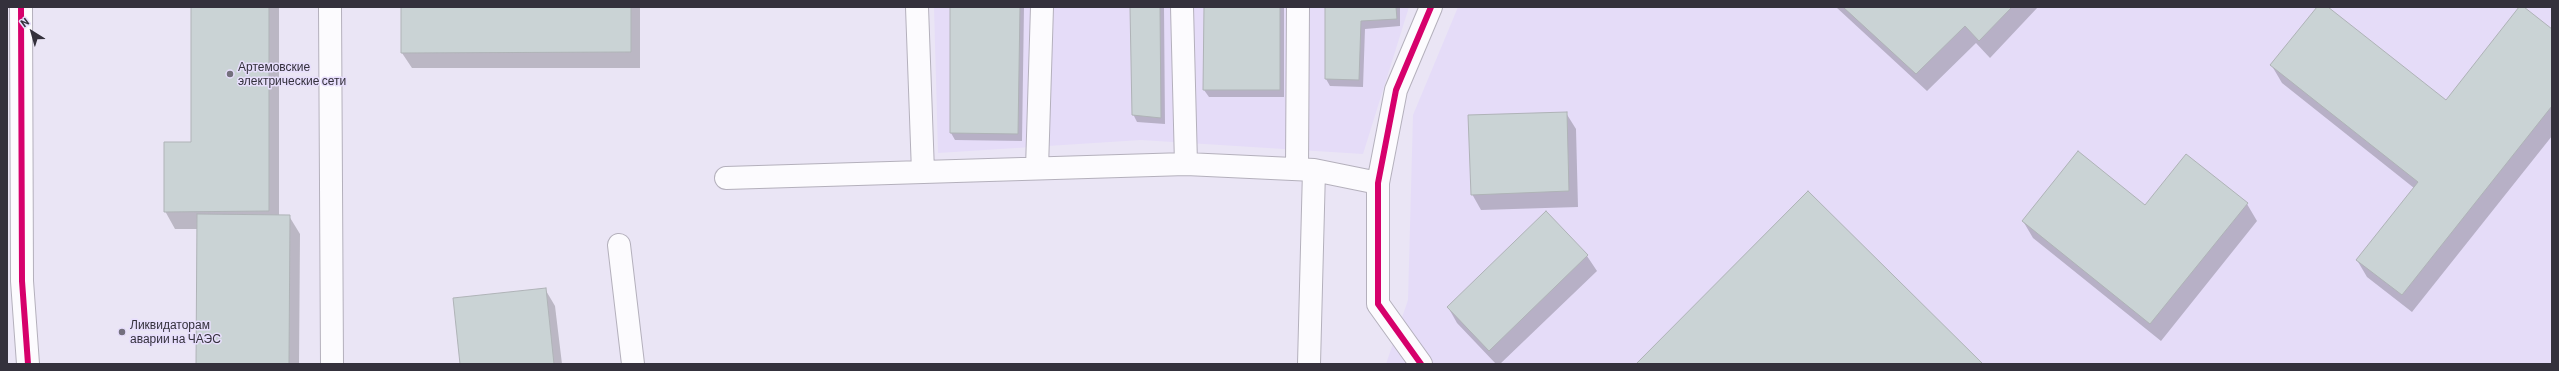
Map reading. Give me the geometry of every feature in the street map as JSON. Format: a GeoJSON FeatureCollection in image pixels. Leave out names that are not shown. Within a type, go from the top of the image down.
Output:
{"type":"FeatureCollection","features":[{"type":"Feature","properties":{"kind":"street"},"geometry":{"type":"LineString","coordinates":[[21,7],[14,281],[28,364]]}},
{"type":"Feature","properties":{"kind":"street"},"geometry":{"type":"LineString","coordinates":[[330,7],[332,364]]}},
{"type":"Feature","properties":{"kind":"street"},"geometry":{"type":"LineString","coordinates":[[917,7],[924,172]]}},
{"type":"Feature","properties":{"kind":"street"},"geometry":{"type":"LineString","coordinates":[[1037,168],[1042,7]]}},
{"type":"Feature","properties":{"kind":"street"},"geometry":{"type":"LineString","coordinates":[[1182,7],[1186,164]]}},
{"type":"Feature","properties":{"kind":"street"},"geometry":{"type":"LineString","coordinates":[[1298,7],[1305,169],[1309,364]]}},
{"type":"Feature","properties":{"kind":"street"},"geometry":{"type":"LineString","coordinates":[[1421,364],[1378,304],[1378,183],[1396,90],[1431,7]]}},
{"type":"Feature","properties":{"kind":"street"},"geometry":{"type":"LineString","coordinates":[[726,178],[1186,164],[1305,169],[1378,183]]}},
{"type":"Feature","properties":{"kind":"street"},"geometry":{"type":"LineString","coordinates":[[619,246],[633,364]]}},
{"type":"Feature","properties":{"kind":"shaded area"},"geometry":{"type":"Polygon","coordinates":[[[934,7],[1409,7],[1363,154],[1141,140],[938,153],[934,7]]]}},
{"type":"Feature","properties":{"kind":"shaded area"},"geometry":{"type":"Polygon","coordinates":[[[1458,7],[2552,7],[2552,364],[1386,364],[1408,300],[1413,115],[1458,7]]]}},
{"type":"Feature","properties":{"kind":"building","name":"Артемовские электрические сети"},"geometry":{"type":"Polygon","coordinates":[[[191,7],[269,7],[269,211],[164,212],[164,142],[191,142],[191,7]]]}},
{"type":"Feature","properties":{"kind":"building"},"geometry":{"type":"Polygon","coordinates":[[[401,7],[631,7],[631,52],[401,53],[401,7]]]}},
{"type":"Feature","properties":{"kind":"building"},"geometry":{"type":"Polygon","coordinates":[[[950,7],[1020,7],[1018,134],[950,133],[950,7]]]}},
{"type":"Feature","properties":{"kind":"building"},"geometry":{"type":"Polygon","coordinates":[[[1130,7],[1160,7],[1161,118],[1132,115],[1130,7]]]}},
{"type":"Feature","properties":{"kind":"building"},"geometry":{"type":"Polygon","coordinates":[[[1204,7],[1280,7],[1280,90],[1203,90],[1204,7]]]}},
{"type":"Feature","properties":{"kind":"building"},"geometry":{"type":"Polygon","coordinates":[[[1325,7],[1396,7],[1397,19],[1361,21],[1359,80],[1325,79],[1325,7]]]}},
{"type":"Feature","properties":{"kind":"building"},"geometry":{"type":"Polygon","coordinates":[[[1843,7],[2012,7],[1979,41],[1965,26],[1916,74],[1843,7]]]}},
{"type":"Feature","properties":{"kind":"building"},"geometry":{"type":"Polygon","coordinates":[[[2317,7],[2328,7],[2446,100],[2519,7],[2524,7],[2552,29],[2552,106],[2402,295],[2356,260],[2418,182],[2270,65],[2317,7]]]}},
{"type":"Feature","properties":{"kind":"building"},"geometry":{"type":"Polygon","coordinates":[[[1567,112],[1569,191],[1471,195],[1468,115],[1567,112]]]}},
{"type":"Feature","properties":{"kind":"building"},"geometry":{"type":"Polygon","coordinates":[[[2078,151],[2145,205],[2186,154],[2248,203],[2150,324],[2022,221],[2078,151]]]}},
{"type":"Feature","properties":{"kind":"building"},"geometry":{"type":"Polygon","coordinates":[[[1808,191],[1983,364],[1636,364],[1808,191]]]}},
{"type":"Feature","properties":{"kind":"building"},"geometry":{"type":"Polygon","coordinates":[[[1546,211],[1588,255],[1489,351],[1447,307],[1546,211]]]}},
{"type":"Feature","properties":{"kind":"building"},"geometry":{"type":"Polygon","coordinates":[[[197,214],[290,215],[289,364],[196,364],[197,214]]]}},
{"type":"Feature","properties":{"kind":"building"},"geometry":{"type":"Polygon","coordinates":[[[546,288],[554,364],[460,364],[453,298],[546,288]]]}},
{"type":"Feature","properties":{"kind":"cycle path"},"geometry":{"type":"LineString","coordinates":[[21,7],[22,281],[28,364]]}},
{"type":"Feature","properties":{"kind":"cycle path"},"geometry":{"type":"LineString","coordinates":[[1421,364],[1378,304],[1378,183],[1396,90],[1431,7]]}},
{"type":"Feature","properties":{"kind":"place","name":"Артемовские электрические сети"},"geometry":{"type":"Point","coordinates":[230,74]}},
{"type":"Feature","properties":{"kind":"place","name":"Ликвидаторам аварии на ЧАЭС"},"geometry":{"type":"Point","coordinates":[122,332]}}]}
